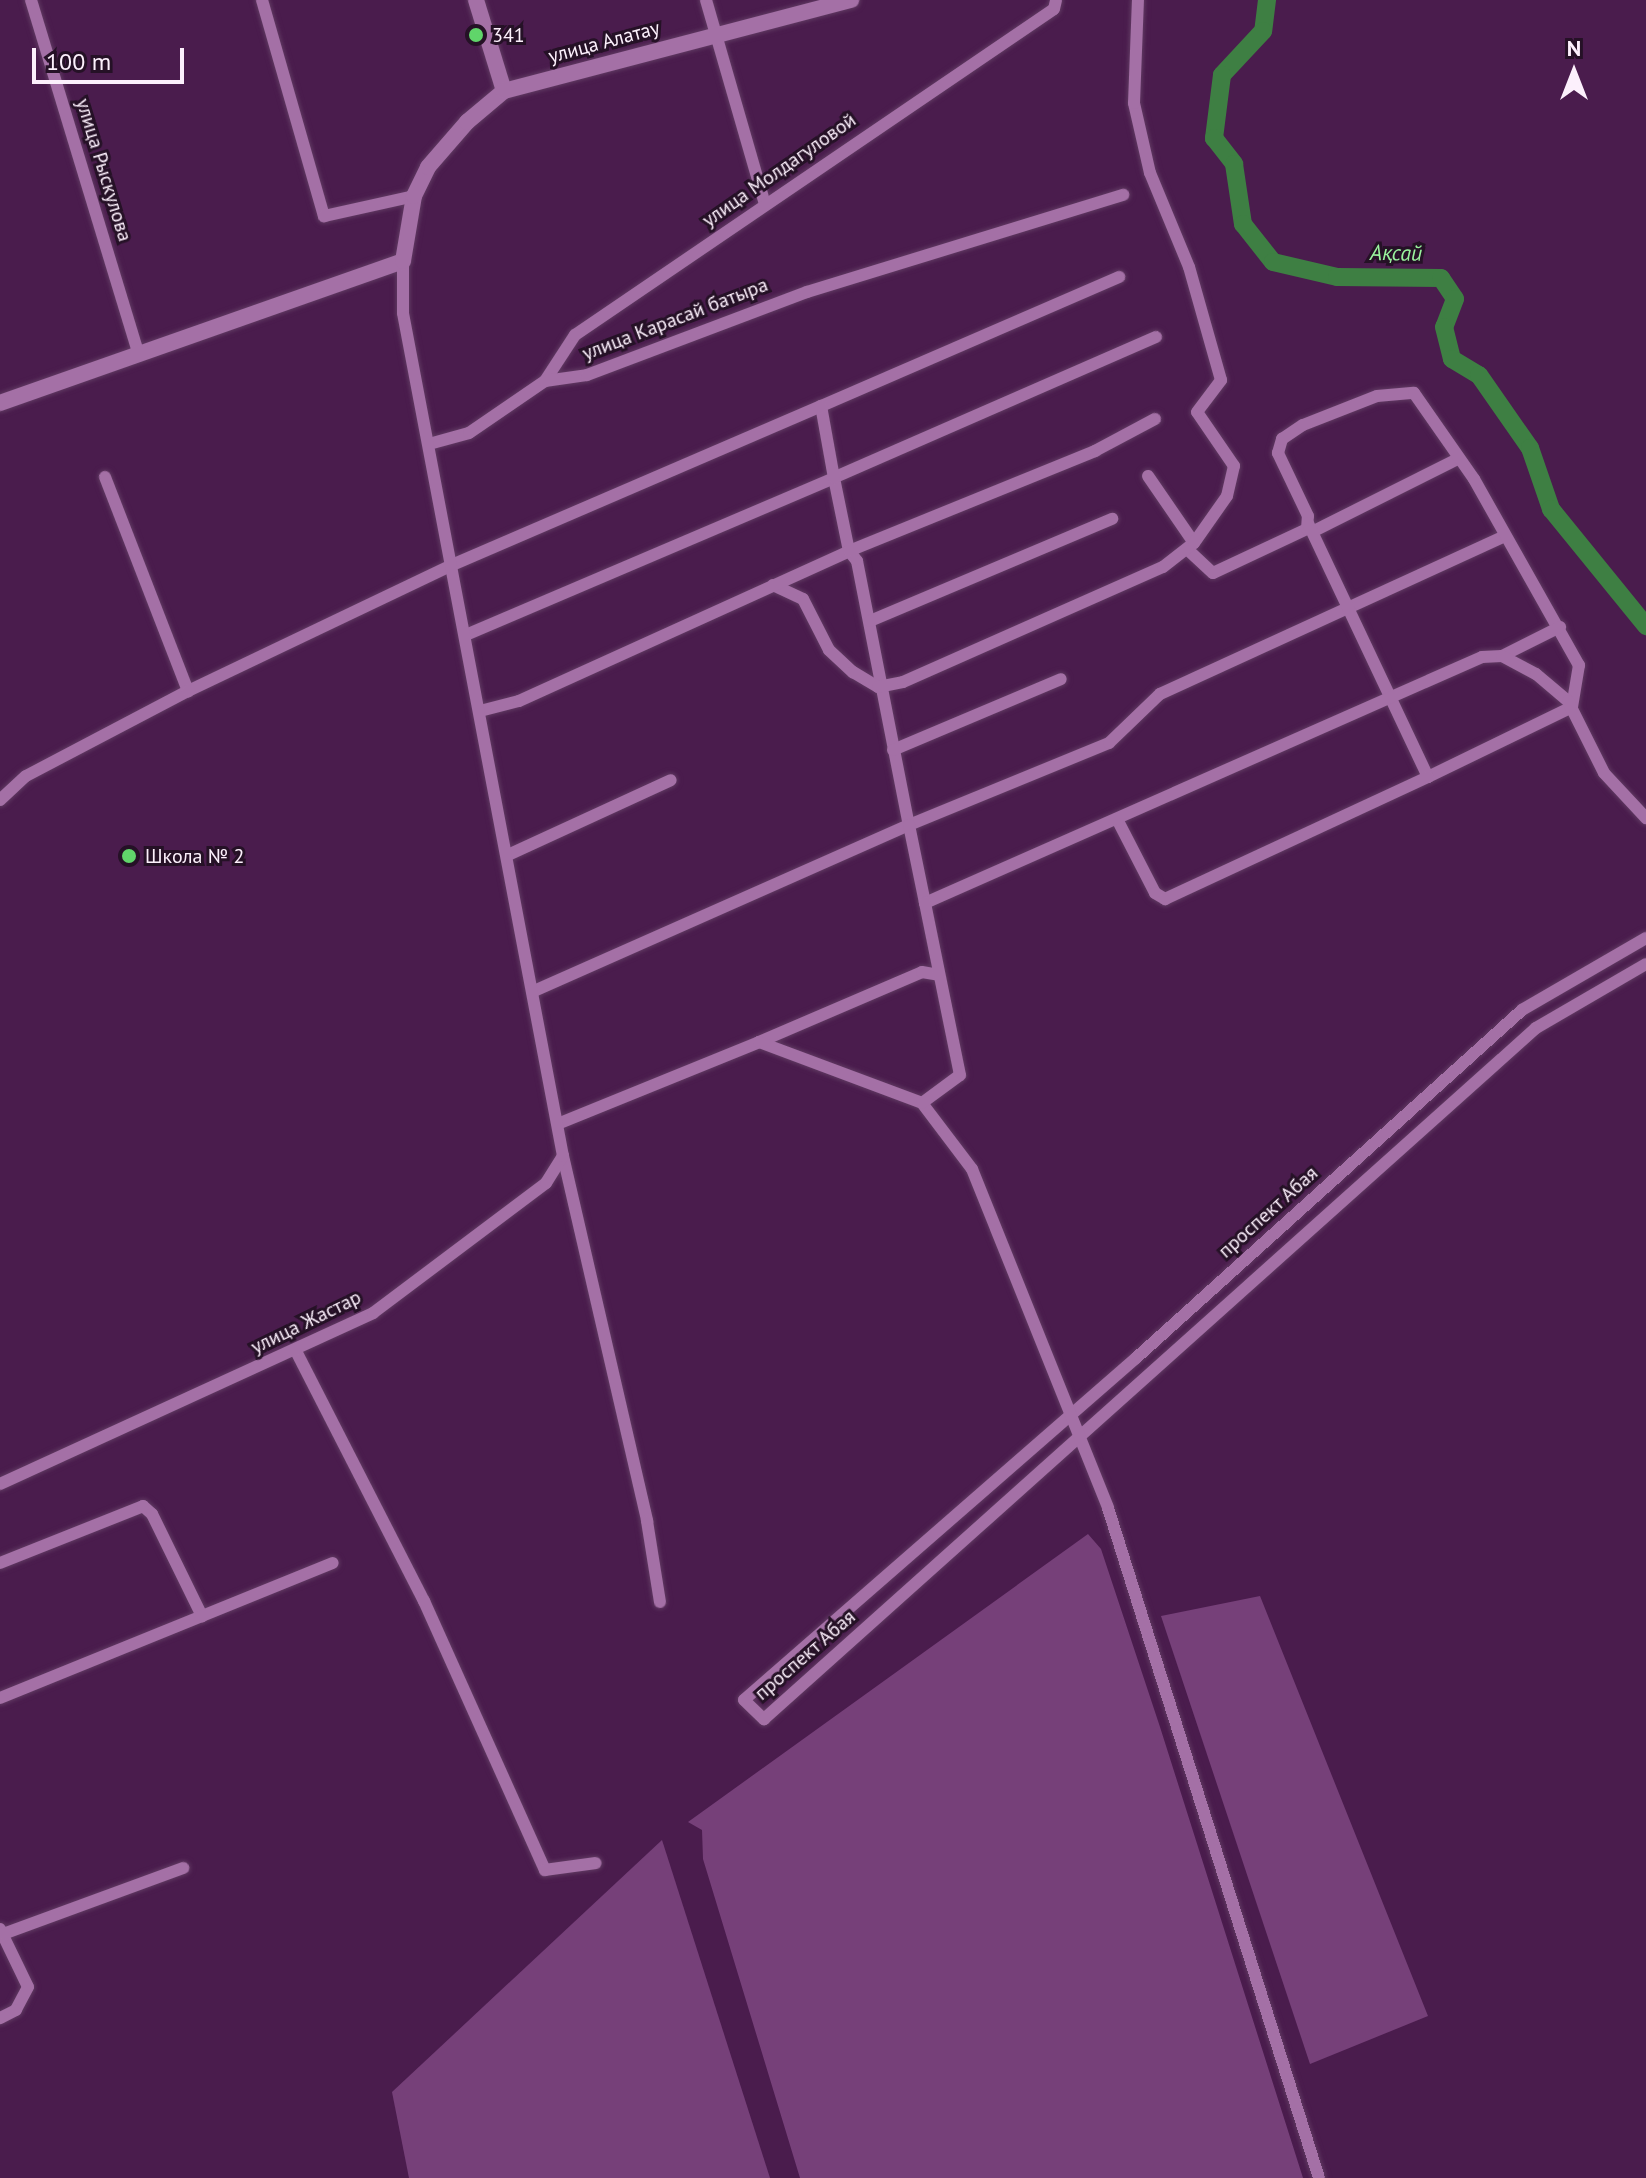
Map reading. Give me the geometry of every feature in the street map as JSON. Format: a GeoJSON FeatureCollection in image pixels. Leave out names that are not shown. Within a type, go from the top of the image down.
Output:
{"type":"FeatureCollection","features":[{"type":"Feature","properties":{"kind":"street","name":"улица Рыскулова"},"geometry":{"type":"LineString","coordinates":[[31,0],[138,352]]}},
{"type":"Feature","properties":{"kind":"street"},"geometry":{"type":"LineString","coordinates":[[262,0],[324,216],[414,196],[403,261],[403,313],[560,1123],[563,1156],[647,1521],[660,1602]]}},
{"type":"Feature","properties":{"kind":"street"},"geometry":{"type":"LineString","coordinates":[[476,0],[504,91]]}},
{"type":"Feature","properties":{"kind":"street"},"geometry":{"type":"LineString","coordinates":[[706,0],[765,204]]}},
{"type":"Feature","properties":{"kind":"street","name":"улица Алатау"},"geometry":{"type":"LineString","coordinates":[[414,196],[428,167],[467,122],[504,91],[715,32],[851,0]]}},
{"type":"Feature","properties":{"kind":"street"},"geometry":{"type":"LineString","coordinates":[[773,585],[803,599],[829,650],[878,687],[903,682],[1163,567],[1190,546],[1227,496],[1234,466],[1198,418],[1198,406],[1221,380],[1189,267],[1150,173],[1134,103],[1138,0]]}},
{"type":"Feature","properties":{"kind":"street","name":"улица Молдагуловой"},"geometry":{"type":"LineString","coordinates":[[545,381],[575,335],[1055,4]]}},
{"type":"Feature","properties":{"kind":"street","name":"улица Карасай батыра"},"geometry":{"type":"LineString","coordinates":[[429,444],[469,433],[545,381],[587,375],[807,292],[1123,195]]}},
{"type":"Feature","properties":{"kind":"street"},"geometry":{"type":"LineString","coordinates":[[0,403],[403,261]]}},
{"type":"Feature","properties":{"kind":"street"},"geometry":{"type":"LineString","coordinates":[[0,800],[26,776],[188,691],[452,565],[1119,277]]}},
{"type":"Feature","properties":{"kind":"street"},"geometry":{"type":"LineString","coordinates":[[466,635],[1156,337]]}},
{"type":"Feature","properties":{"kind":"street"},"geometry":{"type":"LineString","coordinates":[[1428,777],[1278,453],[1282,439],[1337,410],[1377,396],[1414,393],[1474,479],[1503,537],[1560,627],[1579,665],[1572,707]]}},
{"type":"Feature","properties":{"kind":"street"},"geometry":{"type":"LineString","coordinates":[[821,406],[849,551],[857,561],[870,621],[878,687],[960,1075],[922,1103]]}},
{"type":"Feature","properties":{"kind":"street"},"geometry":{"type":"LineString","coordinates":[[480,711],[519,701],[849,551],[1095,451],[1155,419]]}},
{"type":"Feature","properties":{"kind":"street"},"geometry":{"type":"LineString","coordinates":[[1148,476],[1190,546],[1213,573],[1458,459]]}},
{"type":"Feature","properties":{"kind":"street"},"geometry":{"type":"LineString","coordinates":[[105,477],[188,691]]}},
{"type":"Feature","properties":{"kind":"street"},"geometry":{"type":"LineString","coordinates":[[870,621],[1112,519]]}},
{"type":"Feature","properties":{"kind":"street"},"geometry":{"type":"LineString","coordinates":[[534,991],[909,825],[1109,743],[1160,694],[1503,537]]}},
{"type":"Feature","properties":{"kind":"street"},"geometry":{"type":"LineString","coordinates":[[925,903],[1482,657],[1502,656],[1560,627]]}},
{"type":"Feature","properties":{"kind":"street"},"geometry":{"type":"LineString","coordinates":[[1502,656],[1536,674],[1572,707],[1604,773],[1646,818]]}},
{"type":"Feature","properties":{"kind":"street"},"geometry":{"type":"LineString","coordinates":[[893,750],[1061,679]]}},
{"type":"Feature","properties":{"kind":"street"},"geometry":{"type":"LineString","coordinates":[[1117,819],[1155,893],[1165,899],[1572,707]]}},
{"type":"Feature","properties":{"kind":"street"},"geometry":{"type":"LineString","coordinates":[[508,855],[671,780]]}},
{"type":"Feature","properties":{"kind":"street","name":"проспект Абая"},"geometry":{"type":"LineString","coordinates":[[1646,938],[1522,1010],[1072,1414],[744,1700],[764,1719],[1536,1028],[1646,964]]}},
{"type":"Feature","properties":{"kind":"street"},"geometry":{"type":"LineString","coordinates":[[560,1123],[922,972],[939,975]]}},
{"type":"Feature","properties":{"kind":"street"},"geometry":{"type":"LineString","coordinates":[[759,1042],[922,1103],[972,1169],[1072,1414],[1140,1604],[1319,2178]]}},
{"type":"Feature","properties":{"kind":"street","name":"улица Жастар"},"geometry":{"type":"LineString","coordinates":[[0,1484],[296,1351],[373,1313],[546,1183],[563,1156]]}},
{"type":"Feature","properties":{"kind":"street"},"geometry":{"type":"LineString","coordinates":[[296,1351],[424,1601],[545,1870],[596,1863]]}},
{"type":"Feature","properties":{"kind":"street"},"geometry":{"type":"LineString","coordinates":[[0,1563],[143,1506],[152,1514],[202,1616]]}},
{"type":"Feature","properties":{"kind":"street"},"geometry":{"type":"LineString","coordinates":[[0,1698],[333,1563]]}},
{"type":"Feature","properties":{"kind":"street"},"geometry":{"type":"LineString","coordinates":[[0,2018],[16,2010],[28,1987],[2,1932],[183,1868]]}},
{"type":"Feature","properties":{"kind":"shaded area"},"geometry":{"type":"Polygon","coordinates":[[[1088,1534],[1101,1549],[1303,2178],[800,2178],[703,1859],[702,1830],[688,1822],[1088,1534]]]}},
{"type":"Feature","properties":{"kind":"shaded area"},"geometry":{"type":"Polygon","coordinates":[[[1260,1596],[1428,2016],[1310,2064],[1161,1616],[1260,1596]]]}},
{"type":"Feature","properties":{"kind":"shaded area"},"geometry":{"type":"Polygon","coordinates":[[[662,1840],[770,2178],[409,2178],[392,2092],[662,1840]]]}},
{"type":"Feature","properties":{"kind":"waterway","name":"Ақсай"},"geometry":{"type":"LineString","coordinates":[[1267,0],[1263,31],[1222,75],[1214,138],[1234,164],[1243,224],[1273,262],[1337,277],[1441,278],[1455,299],[1444,327],[1452,359],[1479,375],[1530,448],[1551,509],[1646,626]]}},
{"type":"Feature","properties":{"kind":"place","name":"341"},"geometry":{"type":"Point","coordinates":[476,35]}},
{"type":"Feature","properties":{"kind":"place","name":"Школа № 2"},"geometry":{"type":"Point","coordinates":[129,856]}}]}
